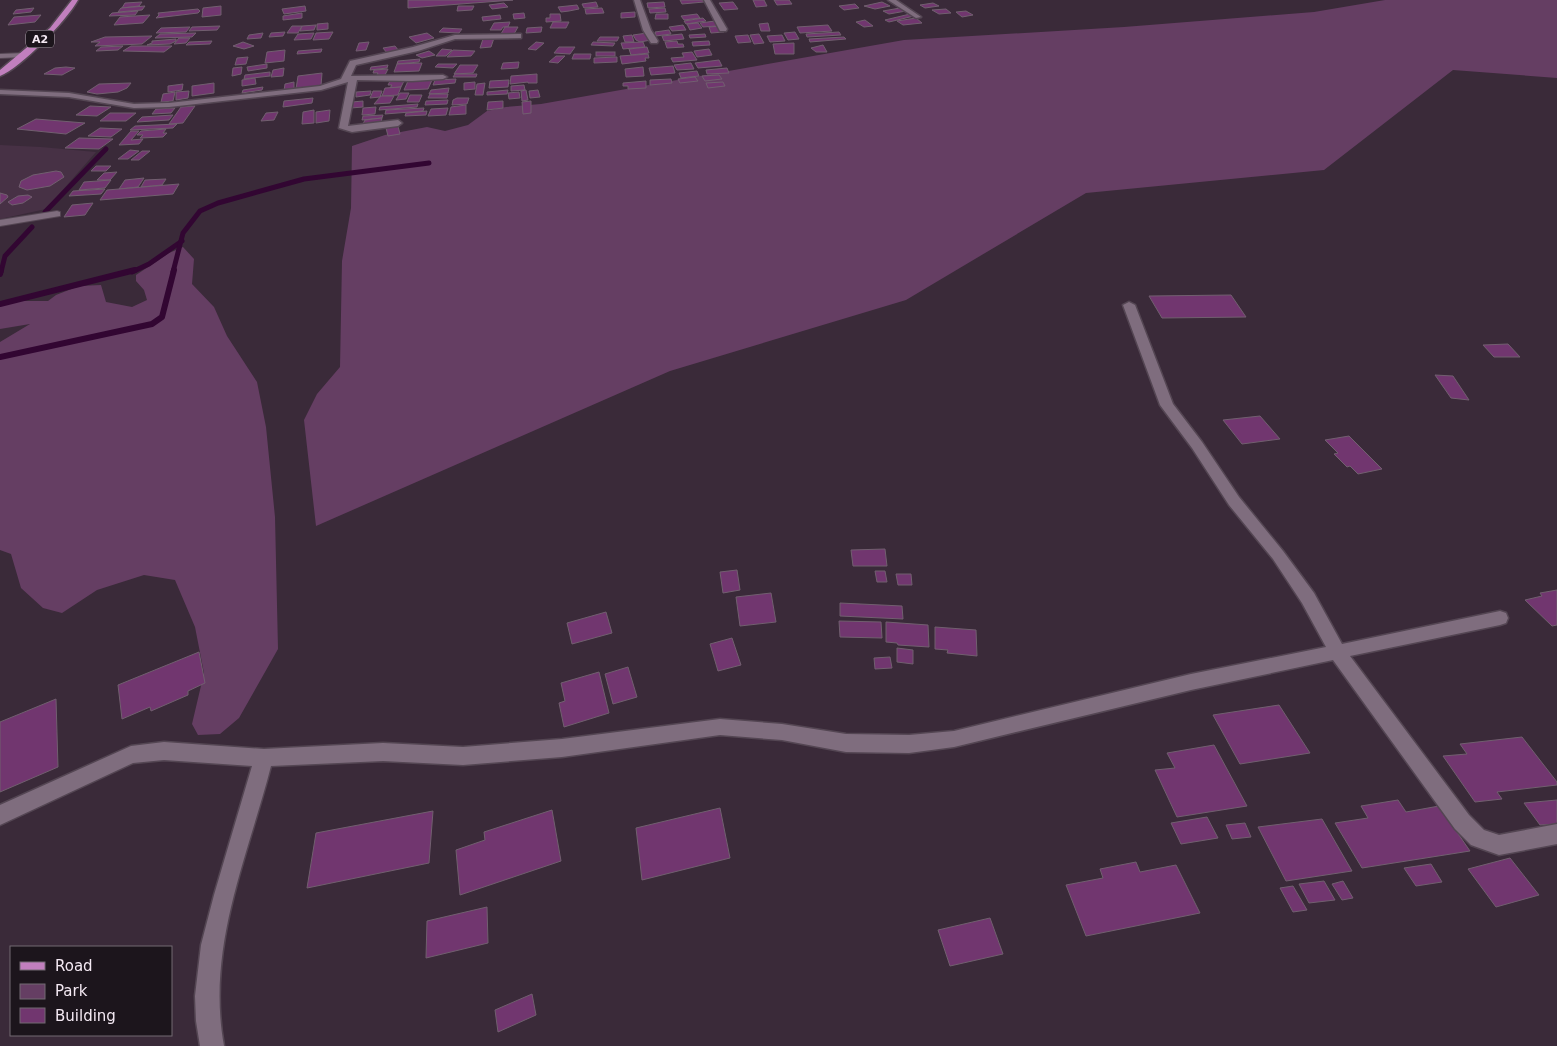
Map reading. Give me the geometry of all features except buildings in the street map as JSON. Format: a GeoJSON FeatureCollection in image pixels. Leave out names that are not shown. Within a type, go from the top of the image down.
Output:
{"type":"FeatureCollection","features":[{"type":"Feature","properties":{"kind":"main road","name":"A2"},"geometry":{"type":"LineString","coordinates":[[0,74],[24,55],[59,20],[75,0]]}},
{"type":"Feature","properties":{"kind":"street"},"geometry":{"type":"LineString","coordinates":[[637,0],[647,30],[654,41]]}},
{"type":"Feature","properties":{"kind":"street"},"geometry":{"type":"LineString","coordinates":[[708,0],[723,29]]}},
{"type":"Feature","properties":{"kind":"street"},"geometry":{"type":"LineString","coordinates":[[892,0],[918,17]]}},
{"type":"Feature","properties":{"kind":"street"},"geometry":{"type":"LineString","coordinates":[[398,123],[352,129],[343,128],[353,63],[415,49],[455,36],[518,36]]}},
{"type":"Feature","properties":{"kind":"street"},"geometry":{"type":"LineString","coordinates":[[0,92],[69,95],[134,106],[170,105],[321,88],[340,84],[350,79],[444,77]]}},
{"type":"Feature","properties":{"kind":"street"},"geometry":{"type":"LineString","coordinates":[[1129,305],[1167,405],[1197,445],[1234,501],[1293,576],[1308,598],[1338,653],[1462,822],[1478,838],[1499,845],[1557,834]]}},
{"type":"Feature","properties":{"kind":"street"},"geometry":{"type":"LineString","coordinates":[[0,815],[132,755],[164,752],[264,758],[383,752],[463,756],[562,748],[720,727],[782,732],[846,743],[918,743],[954,739],[1191,682],[1500,618]]}},
{"type":"Feature","properties":{"kind":"street"},"geometry":{"type":"LineString","coordinates":[[212,1046],[207,1026],[208,979],[218,914],[264,758]]}},
{"type":"Feature","properties":{"kind":"lane"},"geometry":{"type":"LineString","coordinates":[[0,56],[24,55]]}},
{"type":"Feature","properties":{"kind":"lane"},"geometry":{"type":"LineString","coordinates":[[0,223],[57,214]]}},
{"type":"Feature","properties":{"kind":"shaded area"},"geometry":{"type":"Polygon","coordinates":[[[0,145],[96,152],[46,209],[0,219],[0,145]]]}},
{"type":"Feature","properties":{"kind":"green space"},"geometry":{"type":"Polygon","coordinates":[[[1385,0],[1557,0],[1557,78],[1453,70],[1324,170],[1086,193],[906,300],[670,371],[316,526],[304,420],[317,394],[340,367],[342,261],[351,208],[352,146],[385,135],[427,127],[445,131],[468,125],[487,111],[506,107],[541,104],[904,40],[1124,27],[1314,12],[1385,0]]]}},
{"type":"Feature","properties":{"kind":"green space"},"geometry":{"type":"Polygon","coordinates":[[[183,247],[194,259],[192,284],[214,307],[227,336],[257,382],[266,427],[275,517],[278,649],[239,718],[220,734],[198,735],[192,724],[204,673],[195,627],[175,580],[144,575],[97,590],[62,613],[43,608],[21,588],[11,554],[0,550],[0,342],[30,324],[0,329],[0,306],[20,301],[48,301],[56,295],[79,286],[101,285],[106,302],[132,307],[147,300],[144,290],[136,281],[136,275],[169,253],[183,247]]]}},
{"type":"Feature","properties":{"kind":"waterway"},"geometry":{"type":"LineString","coordinates":[[45,212],[106,149]]}},
{"type":"Feature","properties":{"kind":"waterway"},"geometry":{"type":"LineString","coordinates":[[181,242],[183,233],[200,211],[218,203],[304,179],[429,163]]}},
{"type":"Feature","properties":{"kind":"waterway"},"geometry":{"type":"LineString","coordinates":[[1,272],[5,256],[32,227]]}},
{"type":"Feature","properties":{"kind":"waterway"},"geometry":{"type":"LineString","coordinates":[[132,272],[149,264],[181,242]]}},
{"type":"Feature","properties":{"kind":"waterway"},"geometry":{"type":"LineString","coordinates":[[173,272],[181,242]]}},
{"type":"Feature","properties":{"kind":"waterway"},"geometry":{"type":"LineString","coordinates":[[0,274],[1,270]]}},
{"type":"Feature","properties":{"kind":"waterway"},"geometry":{"type":"LineString","coordinates":[[0,304],[135,270]]}},
{"type":"Feature","properties":{"kind":"waterway"},"geometry":{"type":"LineString","coordinates":[[0,357],[152,324],[162,317],[174,270]]}}]}
